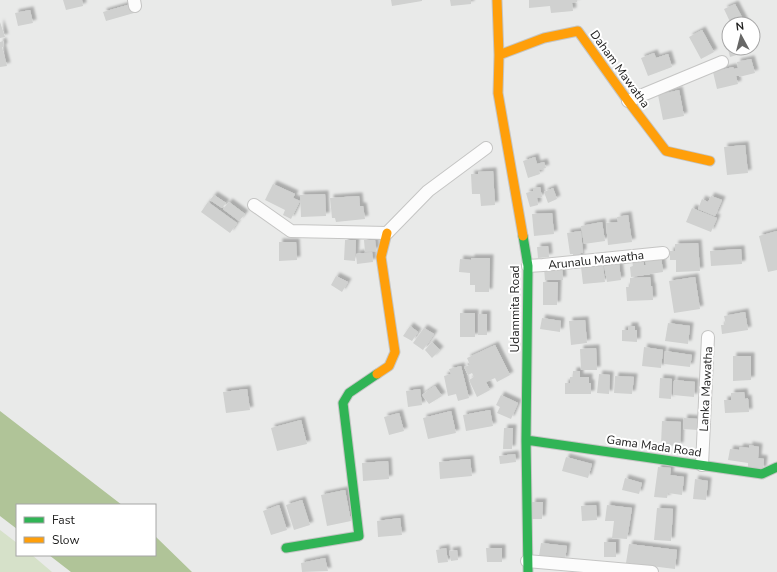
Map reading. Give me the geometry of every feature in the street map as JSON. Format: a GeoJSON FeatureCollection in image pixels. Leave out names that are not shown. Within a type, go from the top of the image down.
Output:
{"type":"FeatureCollection","features":[{"type":"Feature","properties":{"kind":"street","name":"Udammita Road"},"geometry":{"type":"LineString","coordinates":[[497,0],[499,55],[498,93],[528,266],[526,440],[528,566]]}},
{"type":"Feature","properties":{"kind":"street","name":"Daham Mawatha"},"geometry":{"type":"LineString","coordinates":[[499,55],[544,38],[578,31],[666,151],[710,160]]}},
{"type":"Feature","properties":{"kind":"street"},"geometry":{"type":"LineString","coordinates":[[628,101],[722,62]]}},
{"type":"Feature","properties":{"kind":"street"},"geometry":{"type":"LineString","coordinates":[[286,548],[359,536],[343,403],[349,393],[389,366],[395,352],[381,256],[387,233],[428,191],[486,148]]}},
{"type":"Feature","properties":{"kind":"street"},"geometry":{"type":"LineString","coordinates":[[254,205],[291,231],[387,233]]}},
{"type":"Feature","properties":{"kind":"street","name":"Arunalu Mawatha"},"geometry":{"type":"LineString","coordinates":[[528,266],[663,253]]}},
{"type":"Feature","properties":{"kind":"street","name":"Lanka Mawatha"},"geometry":{"type":"LineString","coordinates":[[702,465],[708,337]]}},
{"type":"Feature","properties":{"kind":"street","name":"Gama Mada Road"},"geometry":{"type":"LineString","coordinates":[[526,440],[762,474],[777,467]]}},
{"type":"Feature","properties":{"kind":"street"},"geometry":{"type":"LineString","coordinates":[[528,566],[652,572]]}},
{"type":"Feature","properties":{"kind":"shaded area"},"geometry":{"type":"Polygon","coordinates":[[[0,411],[121,504],[16,504],[16,528],[0,516],[0,411]]]}},
{"type":"Feature","properties":{"kind":"shaded area"},"geometry":{"type":"Polygon","coordinates":[[[0,530],[16,542],[16,556],[33,556],[52,572],[0,572],[0,530]]]}},
{"type":"Feature","properties":{"kind":"shaded area"},"geometry":{"type":"Polygon","coordinates":[[[156,537],[192,572],[71,572],[50,556],[156,556],[156,537]]]}},
{"type":"Feature","properties":{"kind":"building"},"geometry":{"type":"Polygon","coordinates":[[[63,0],[82,0],[83,6],[66,10],[63,0]]]}},
{"type":"Feature","properties":{"kind":"building"},"geometry":{"type":"Polygon","coordinates":[[[391,0],[422,0],[422,1],[392,6],[391,0]]]}},
{"type":"Feature","properties":{"kind":"building"},"geometry":{"type":"Polygon","coordinates":[[[450,0],[471,0],[471,4],[451,6],[450,0]]]}},
{"type":"Feature","properties":{"kind":"building"},"geometry":{"type":"Polygon","coordinates":[[[529,0],[577,0],[577,2],[572,3],[573,11],[551,13],[550,6],[529,8],[529,0]]]}},
{"type":"Feature","properties":{"kind":"building"},"geometry":{"type":"Polygon","coordinates":[[[131,4],[134,13],[106,21],[103,12],[131,4]]]}},
{"type":"Feature","properties":{"kind":"building"},"geometry":{"type":"Polygon","coordinates":[[[735,4],[741,16],[727,16],[724,9],[735,4]]]}},
{"type":"Feature","properties":{"kind":"building"},"geometry":{"type":"Polygon","coordinates":[[[30,10],[33,23],[18,26],[15,13],[30,10]]]}},
{"type":"Feature","properties":{"kind":"building"},"geometry":{"type":"Polygon","coordinates":[[[0,22],[5,37],[0,38],[0,22]]]}},
{"type":"Feature","properties":{"kind":"building"},"geometry":{"type":"Polygon","coordinates":[[[702,30],[714,52],[701,59],[689,37],[702,30]]]}},
{"type":"Feature","properties":{"kind":"building"},"geometry":{"type":"Polygon","coordinates":[[[3,41],[4,47],[2,47],[7,66],[0,67],[0,42],[3,41]]]}},
{"type":"Feature","properties":{"kind":"building"},"geometry":{"type":"Polygon","coordinates":[[[654,53],[656,58],[668,54],[672,67],[648,76],[641,58],[654,53]]]}},
{"type":"Feature","properties":{"kind":"building"},"geometry":{"type":"Polygon","coordinates":[[[751,59],[755,73],[739,77],[736,76],[738,84],[717,89],[713,72],[733,67],[734,69],[738,68],[737,62],[751,59]]]}},
{"type":"Feature","properties":{"kind":"building"},"geometry":{"type":"Polygon","coordinates":[[[679,90],[684,116],[663,120],[658,95],[679,90]]]}},
{"type":"Feature","properties":{"kind":"building"},"geometry":{"type":"Polygon","coordinates":[[[745,145],[748,173],[727,175],[724,147],[745,145]]]}},
{"type":"Feature","properties":{"kind":"building"},"geometry":{"type":"Polygon","coordinates":[[[535,157],[537,164],[544,162],[546,168],[539,170],[540,174],[528,178],[523,161],[535,157]]]}},
{"type":"Feature","properties":{"kind":"building"},"geometry":{"type":"Polygon","coordinates":[[[493,171],[495,205],[481,206],[480,194],[472,194],[471,174],[493,171]]]}},
{"type":"Feature","properties":{"kind":"building"},"geometry":{"type":"Polygon","coordinates":[[[273,184],[295,194],[293,198],[300,201],[291,219],[283,215],[285,210],[265,200],[273,184]]]}},
{"type":"Feature","properties":{"kind":"building"},"geometry":{"type":"Polygon","coordinates":[[[540,187],[542,197],[537,198],[538,205],[530,207],[526,193],[533,191],[533,188],[540,187]]]}},
{"type":"Feature","properties":{"kind":"building"},"geometry":{"type":"Polygon","coordinates":[[[553,188],[557,199],[548,203],[544,192],[553,188]]]}},
{"type":"Feature","properties":{"kind":"building"},"geometry":{"type":"Polygon","coordinates":[[[325,194],[326,216],[301,217],[300,195],[325,194]]]}},
{"type":"Feature","properties":{"kind":"building"},"geometry":{"type":"Polygon","coordinates":[[[214,195],[226,203],[222,208],[210,200],[214,195]]]}},
{"type":"Feature","properties":{"kind":"building"},"geometry":{"type":"Polygon","coordinates":[[[359,196],[360,206],[363,206],[365,219],[336,222],[335,218],[332,218],[330,198],[359,196]]]}},
{"type":"Feature","properties":{"kind":"building"},"geometry":{"type":"Polygon","coordinates":[[[711,196],[722,200],[715,216],[698,209],[702,199],[708,202],[711,196]]]}},
{"type":"Feature","properties":{"kind":"building"},"geometry":{"type":"Polygon","coordinates":[[[208,202],[237,223],[230,233],[201,212],[208,202]]]}},
{"type":"Feature","properties":{"kind":"building"},"geometry":{"type":"Polygon","coordinates":[[[229,202],[245,214],[239,221],[223,209],[229,202]]]}},
{"type":"Feature","properties":{"kind":"building"},"geometry":{"type":"Polygon","coordinates":[[[692,208],[717,218],[711,232],[686,222],[692,208]]]}},
{"type":"Feature","properties":{"kind":"building"},"geometry":{"type":"Polygon","coordinates":[[[552,213],[554,234],[534,236],[532,214],[552,213]]]}},
{"type":"Feature","properties":{"kind":"building"},"geometry":{"type":"Polygon","coordinates":[[[628,215],[632,242],[608,245],[606,223],[618,222],[617,217],[628,215]]]}},
{"type":"Feature","properties":{"kind":"building"},"geometry":{"type":"Polygon","coordinates":[[[602,222],[605,241],[584,244],[581,226],[602,222]]]}},
{"type":"Feature","properties":{"kind":"building"},"geometry":{"type":"Polygon","coordinates":[[[581,231],[583,253],[580,253],[581,258],[573,259],[573,254],[570,254],[567,233],[581,231]]]}},
{"type":"Feature","properties":{"kind":"building"},"geometry":{"type":"Polygon","coordinates":[[[777,231],[777,270],[768,272],[759,236],[777,231]]]}},
{"type":"Feature","properties":{"kind":"building"},"geometry":{"type":"Polygon","coordinates":[[[345,240],[356,240],[355,261],[344,260],[345,240]]]}},
{"type":"Feature","properties":{"kind":"building"},"geometry":{"type":"Polygon","coordinates":[[[364,240],[375,240],[376,251],[365,252],[364,240]]]}},
{"type":"Feature","properties":{"kind":"building"},"geometry":{"type":"Polygon","coordinates":[[[279,242],[296,242],[297,260],[279,261],[279,242]]]}},
{"type":"Feature","properties":{"kind":"building"},"geometry":{"type":"Polygon","coordinates":[[[698,243],[700,271],[676,272],[676,260],[670,260],[670,251],[675,251],[675,244],[698,243]]]}},
{"type":"Feature","properties":{"kind":"building"},"geometry":{"type":"Polygon","coordinates":[[[548,246],[549,257],[538,258],[537,247],[548,246]]]}},
{"type":"Feature","properties":{"kind":"building"},"geometry":{"type":"Polygon","coordinates":[[[741,249],[742,264],[711,266],[710,251],[741,249]]]}},
{"type":"Feature","properties":{"kind":"building"},"geometry":{"type":"Polygon","coordinates":[[[372,252],[373,262],[357,264],[356,254],[372,252]]]}},
{"type":"Feature","properties":{"kind":"building"},"geometry":{"type":"Polygon","coordinates":[[[661,256],[663,272],[631,277],[630,267],[633,266],[632,259],[643,258],[644,265],[646,265],[645,259],[661,256]]]}},
{"type":"Feature","properties":{"kind":"building"},"geometry":{"type":"Polygon","coordinates":[[[471,258],[490,258],[489,292],[475,292],[475,285],[470,285],[470,273],[459,272],[460,259],[471,260],[471,258]]]}},
{"type":"Feature","properties":{"kind":"building"},"geometry":{"type":"Polygon","coordinates":[[[619,263],[621,280],[607,282],[604,265],[619,263]]]}},
{"type":"Feature","properties":{"kind":"building"},"geometry":{"type":"Polygon","coordinates":[[[603,265],[605,282],[583,284],[581,267],[603,265]]]}},
{"type":"Feature","properties":{"kind":"building"},"geometry":{"type":"Polygon","coordinates":[[[544,268],[562,268],[563,280],[545,280],[544,268]]]}},
{"type":"Feature","properties":{"kind":"building"},"geometry":{"type":"Polygon","coordinates":[[[336,276],[348,282],[342,292],[331,285],[336,276]]]}},
{"type":"Feature","properties":{"kind":"building"},"geometry":{"type":"Polygon","coordinates":[[[650,277],[653,300],[627,301],[626,287],[630,287],[630,278],[650,277]]]}},
{"type":"Feature","properties":{"kind":"building"},"geometry":{"type":"Polygon","coordinates":[[[695,277],[700,309],[674,313],[669,281],[695,277]]]}},
{"type":"Feature","properties":{"kind":"building"},"geometry":{"type":"Polygon","coordinates":[[[543,282],[558,282],[557,305],[543,305],[543,282]]]}},
{"type":"Feature","properties":{"kind":"building"},"geometry":{"type":"Polygon","coordinates":[[[745,312],[748,330],[722,334],[721,325],[726,325],[724,316],[745,312]]]}},
{"type":"Feature","properties":{"kind":"building"},"geometry":{"type":"Polygon","coordinates":[[[460,313],[475,313],[475,337],[460,337],[460,313]]]}},
{"type":"Feature","properties":{"kind":"building"},"geometry":{"type":"Polygon","coordinates":[[[478,314],[487,314],[487,335],[478,335],[478,314]]]}},
{"type":"Feature","properties":{"kind":"building"},"geometry":{"type":"Polygon","coordinates":[[[542,318],[561,321],[560,332],[540,329],[542,318]]]}},
{"type":"Feature","properties":{"kind":"building"},"geometry":{"type":"Polygon","coordinates":[[[585,320],[587,343],[571,345],[569,321],[585,320]]]}},
{"type":"Feature","properties":{"kind":"building"},"geometry":{"type":"Polygon","coordinates":[[[668,323],[690,326],[688,344],[665,341],[668,323]]]}},
{"type":"Feature","properties":{"kind":"building"},"geometry":{"type":"Polygon","coordinates":[[[410,326],[418,332],[412,341],[403,336],[410,326]]]}},
{"type":"Feature","properties":{"kind":"building"},"geometry":{"type":"Polygon","coordinates":[[[628,326],[635,326],[635,330],[637,330],[637,342],[622,341],[622,330],[628,330],[628,326]]]}},
{"type":"Feature","properties":{"kind":"building"},"geometry":{"type":"Polygon","coordinates":[[[424,328],[434,334],[423,350],[413,343],[424,328]]]}},
{"type":"Feature","properties":{"kind":"building"},"geometry":{"type":"Polygon","coordinates":[[[432,342],[440,350],[432,358],[425,350],[432,342]]]}},
{"type":"Feature","properties":{"kind":"building"},"geometry":{"type":"Polygon","coordinates":[[[495,345],[510,375],[497,382],[495,378],[486,382],[490,390],[477,397],[469,380],[474,377],[472,373],[468,375],[464,367],[470,365],[467,358],[495,345]]]}},
{"type":"Feature","properties":{"kind":"building"},"geometry":{"type":"Polygon","coordinates":[[[644,347],[663,350],[661,368],[642,366],[644,347]]]}},
{"type":"Feature","properties":{"kind":"building"},"geometry":{"type":"Polygon","coordinates":[[[596,348],[597,370],[581,370],[580,349],[596,348]]]}},
{"type":"Feature","properties":{"kind":"building"},"geometry":{"type":"Polygon","coordinates":[[[665,351],[692,355],[690,367],[664,364],[665,351]]]}},
{"type":"Feature","properties":{"kind":"building"},"geometry":{"type":"Polygon","coordinates":[[[733,356],[751,356],[751,380],[733,381],[733,356]]]}},
{"type":"Feature","properties":{"kind":"building"},"geometry":{"type":"Polygon","coordinates":[[[461,366],[469,398],[458,401],[456,394],[448,396],[444,376],[451,374],[449,369],[461,366]]]}},
{"type":"Feature","properties":{"kind":"building"},"geometry":{"type":"Polygon","coordinates":[[[573,371],[580,371],[580,377],[589,377],[589,383],[591,383],[591,394],[565,394],[565,383],[570,383],[570,377],[573,377],[573,371]]]}},
{"type":"Feature","properties":{"kind":"building"},"geometry":{"type":"Polygon","coordinates":[[[599,374],[610,375],[609,394],[597,393],[599,374]]]}},
{"type":"Feature","properties":{"kind":"building"},"geometry":{"type":"Polygon","coordinates":[[[615,376],[634,377],[632,394],[614,393],[615,376]]]}},
{"type":"Feature","properties":{"kind":"building"},"geometry":{"type":"Polygon","coordinates":[[[660,378],[672,379],[671,399],[659,398],[660,378]]]}},
{"type":"Feature","properties":{"kind":"building"},"geometry":{"type":"Polygon","coordinates":[[[674,380],[695,382],[694,397],[673,395],[674,380]]]}},
{"type":"Feature","properties":{"kind":"building"},"geometry":{"type":"Polygon","coordinates":[[[435,386],[442,396],[429,404],[422,395],[435,386]]]}},
{"type":"Feature","properties":{"kind":"building"},"geometry":{"type":"Polygon","coordinates":[[[247,389],[250,410],[226,413],[223,392],[247,389]]]}},
{"type":"Feature","properties":{"kind":"building"},"geometry":{"type":"Polygon","coordinates":[[[420,389],[422,405],[408,407],[406,391],[420,389]]]}},
{"type":"Feature","properties":{"kind":"building"},"geometry":{"type":"Polygon","coordinates":[[[744,392],[745,399],[748,398],[749,412],[725,413],[724,400],[731,400],[731,393],[744,392]]]}},
{"type":"Feature","properties":{"kind":"building"},"geometry":{"type":"Polygon","coordinates":[[[501,395],[518,403],[511,419],[497,413],[500,407],[496,405],[501,395]]]}},
{"type":"Feature","properties":{"kind":"building"},"geometry":{"type":"Polygon","coordinates":[[[490,410],[493,426],[466,431],[463,415],[490,410]]]}},
{"type":"Feature","properties":{"kind":"building"},"geometry":{"type":"Polygon","coordinates":[[[451,411],[456,433],[428,439],[423,418],[451,411]]]}},
{"type":"Feature","properties":{"kind":"building"},"geometry":{"type":"Polygon","coordinates":[[[399,413],[404,431],[389,435],[384,417],[399,413]]]}},
{"type":"Feature","properties":{"kind":"building"},"geometry":{"type":"Polygon","coordinates":[[[684,418],[698,419],[698,430],[683,429],[684,418]]]}},
{"type":"Feature","properties":{"kind":"building"},"geometry":{"type":"Polygon","coordinates":[[[301,420],[307,444],[277,451],[271,428],[301,420]]]}},
{"type":"Feature","properties":{"kind":"building"},"geometry":{"type":"Polygon","coordinates":[[[662,421],[681,422],[680,446],[661,445],[662,421]]]}},
{"type":"Feature","properties":{"kind":"building"},"geometry":{"type":"Polygon","coordinates":[[[504,428],[513,428],[512,449],[503,449],[504,428]]]}},
{"type":"Feature","properties":{"kind":"building"},"geometry":{"type":"Polygon","coordinates":[[[749,445],[759,447],[758,458],[764,459],[763,470],[748,468],[748,463],[728,460],[730,449],[739,450],[740,447],[749,448],[749,445]]]}},
{"type":"Feature","properties":{"kind":"building"},"geometry":{"type":"Polygon","coordinates":[[[515,454],[516,462],[500,464],[499,456],[515,454]]]}},
{"type":"Feature","properties":{"kind":"building"},"geometry":{"type":"Polygon","coordinates":[[[566,457],[592,464],[588,478],[562,471],[566,457]]]}},
{"type":"Feature","properties":{"kind":"building"},"geometry":{"type":"Polygon","coordinates":[[[470,459],[472,476],[440,479],[439,462],[470,459]]]}},
{"type":"Feature","properties":{"kind":"building"},"geometry":{"type":"Polygon","coordinates":[[[388,461],[389,479],[363,481],[362,463],[388,461]]]}},
{"type":"Feature","properties":{"kind":"building"},"geometry":{"type":"Polygon","coordinates":[[[658,467],[671,468],[670,475],[684,477],[682,495],[668,493],[667,498],[654,497],[658,467]]]}},
{"type":"Feature","properties":{"kind":"building"},"geometry":{"type":"Polygon","coordinates":[[[625,478],[642,483],[639,494],[622,490],[625,478]]]}},
{"type":"Feature","properties":{"kind":"building"},"geometry":{"type":"Polygon","coordinates":[[[695,479],[708,481],[706,500],[693,499],[695,479]]]}},
{"type":"Feature","properties":{"kind":"building"},"geometry":{"type":"Polygon","coordinates":[[[345,490],[351,521],[327,526],[321,495],[345,490]]]}},
{"type":"Feature","properties":{"kind":"building"},"geometry":{"type":"Polygon","coordinates":[[[302,500],[310,525],[294,530],[286,505],[302,500]]]}},
{"type":"Feature","properties":{"kind":"building"},"geometry":{"type":"Polygon","coordinates":[[[532,502],[543,502],[542,519],[531,519],[532,502]]]}},
{"type":"Feature","properties":{"kind":"building"},"geometry":{"type":"Polygon","coordinates":[[[279,505],[287,530],[271,535],[263,511],[279,505]]]}},
{"type":"Feature","properties":{"kind":"building"},"geometry":{"type":"Polygon","coordinates":[[[596,505],[597,520],[582,521],[581,506],[596,505]]]}},
{"type":"Feature","properties":{"kind":"building"},"geometry":{"type":"Polygon","coordinates":[[[607,505],[632,508],[627,539],[612,538],[614,521],[605,521],[607,505]]]}},
{"type":"Feature","properties":{"kind":"building"},"geometry":{"type":"Polygon","coordinates":[[[657,508],[673,509],[671,541],[654,540],[657,508]]]}},
{"type":"Feature","properties":{"kind":"building"},"geometry":{"type":"Polygon","coordinates":[[[400,518],[402,535],[378,537],[377,521],[400,518]]]}},
{"type":"Feature","properties":{"kind":"building"},"geometry":{"type":"Polygon","coordinates":[[[604,542],[616,542],[616,557],[604,557],[604,542]]]}},
{"type":"Feature","properties":{"kind":"building"},"geometry":{"type":"Polygon","coordinates":[[[541,543],[567,546],[565,560],[539,556],[541,543]]]}},
{"type":"Feature","properties":{"kind":"building"},"geometry":{"type":"Polygon","coordinates":[[[629,544],[677,550],[675,569],[626,563],[629,544]]]}},
{"type":"Feature","properties":{"kind":"building"},"geometry":{"type":"Polygon","coordinates":[[[446,548],[448,562],[438,563],[436,550],[446,548]]]}},
{"type":"Feature","properties":{"kind":"building"},"geometry":{"type":"Polygon","coordinates":[[[486,548],[502,548],[502,562],[487,562],[486,548]]]}},
{"type":"Feature","properties":{"kind":"building"},"geometry":{"type":"Polygon","coordinates":[[[457,550],[458,560],[451,561],[449,551],[457,550]]]}},
{"type":"Feature","properties":{"kind":"building"},"geometry":{"type":"Polygon","coordinates":[[[325,558],[328,571],[302,572],[301,563],[325,558]]]}},
{"type":"Feature","properties":{"kind":"traffic: fast"},"geometry":{"type":"LineString","coordinates":[[523,236],[528,266],[526,440],[528,572]]}},
{"type":"Feature","properties":{"kind":"traffic: fast"},"geometry":{"type":"LineString","coordinates":[[286,548],[359,536],[343,403],[349,393],[377,374]]}},
{"type":"Feature","properties":{"kind":"traffic: fast"},"geometry":{"type":"LineString","coordinates":[[526,440],[762,474],[777,467]]}},
{"type":"Feature","properties":{"kind":"traffic: slow"},"geometry":{"type":"LineString","coordinates":[[497,0],[499,55],[498,93],[523,236]]}},
{"type":"Feature","properties":{"kind":"traffic: slow"},"geometry":{"type":"LineString","coordinates":[[499,55],[544,38],[578,31],[666,151],[710,161]]}},
{"type":"Feature","properties":{"kind":"traffic: slow"},"geometry":{"type":"LineString","coordinates":[[377,374],[389,366],[395,352],[381,257],[387,233]]}}]}
